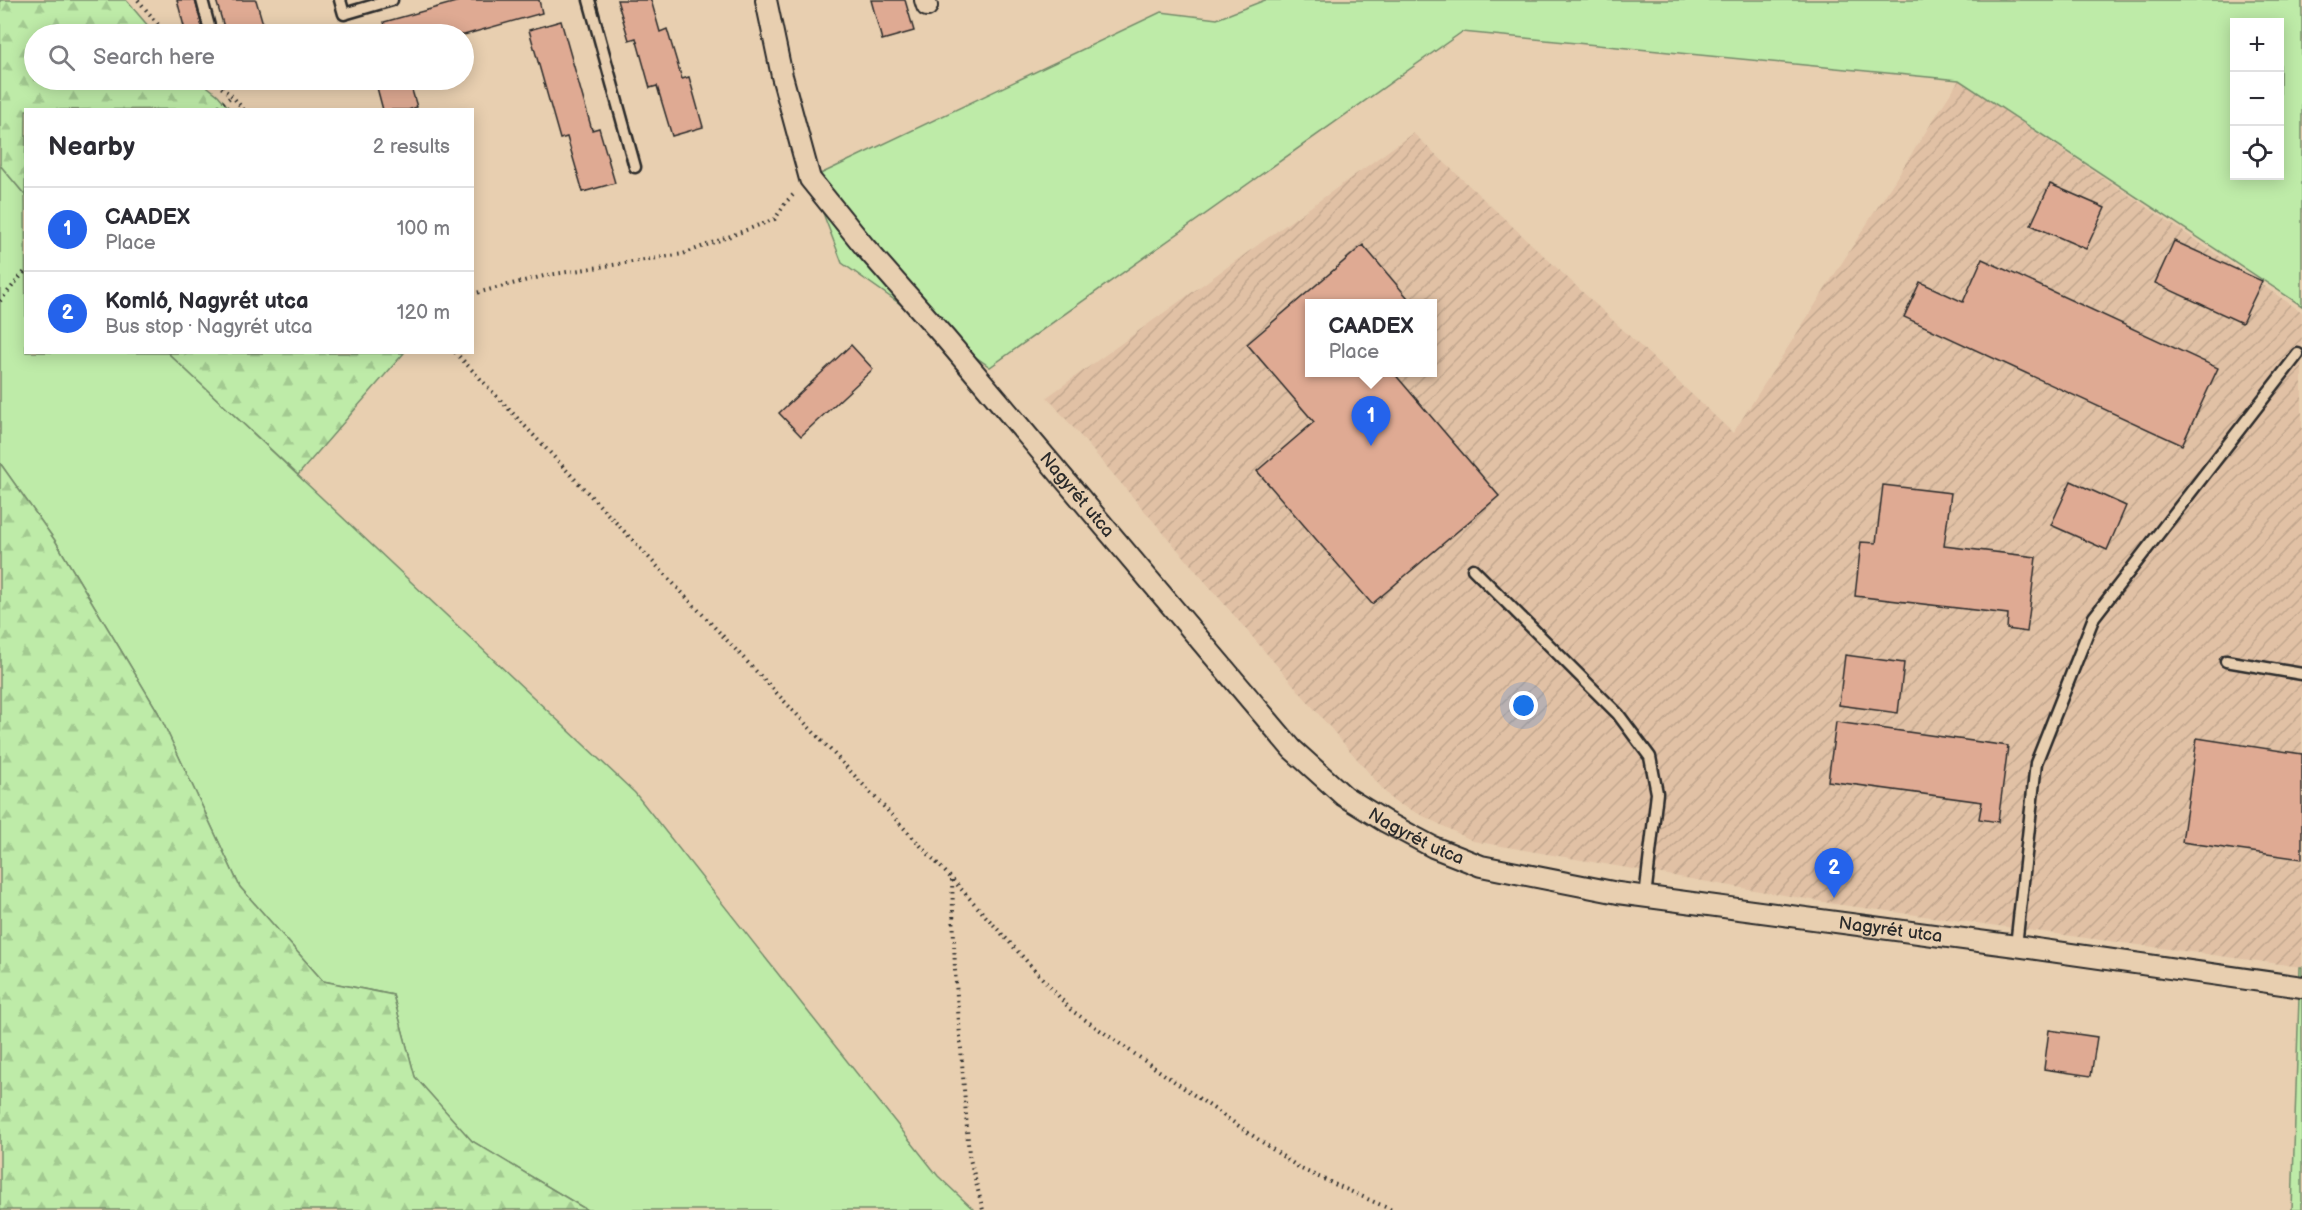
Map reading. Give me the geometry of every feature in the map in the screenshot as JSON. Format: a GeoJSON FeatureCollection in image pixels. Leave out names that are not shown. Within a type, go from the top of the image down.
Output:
{"type":"FeatureCollection","features":[{"type":"Feature","properties":{"kind":"street"},"geometry":{"type":"LineString","coordinates":[[766,0],[782,76],[810,179]]}},
{"type":"Feature","properties":{"kind":"street","name":"Nagyrét utca"},"geometry":{"type":"LineString","coordinates":[[810,179],[864,246],[954,348],[1292,749],[1344,796],[1386,822],[1433,847],[1481,866],[1645,897],[2016,946],[2302,987]]}},
{"type":"Feature","properties":{"kind":"lane"},"geometry":{"type":"LineString","coordinates":[[202,0],[208,24]]}},
{"type":"Feature","properties":{"kind":"lane"},"geometry":{"type":"LineString","coordinates":[[340,0],[344,14],[392,0]]}},
{"type":"Feature","properties":{"kind":"lane"},"geometry":{"type":"LineString","coordinates":[[589,0],[635,167]]}},
{"type":"Feature","properties":{"kind":"lane"},"geometry":{"type":"LineString","coordinates":[[2016,946],[2036,763],[2094,617],[2298,354]]}},
{"type":"Feature","properties":{"kind":"lane"},"geometry":{"type":"LineString","coordinates":[[1473,569],[1618,714],[1650,757],[1657,794],[1645,897]]}},
{"type":"Feature","properties":{"kind":"lane"},"geometry":{"type":"LineString","coordinates":[[2226,661],[2302,674]]}},
{"type":"Feature","properties":{"kind":"path"},"geometry":{"type":"LineString","coordinates":[[138,0],[158,24]]}},
{"type":"Feature","properties":{"kind":"path"},"geometry":{"type":"LineString","coordinates":[[224,90],[242,108]]}},
{"type":"Feature","properties":{"kind":"path"},"geometry":{"type":"LineString","coordinates":[[217,108],[232,96]]}},
{"type":"Feature","properties":{"kind":"path"},"geometry":{"type":"LineString","coordinates":[[474,294],[548,275],[682,254],[775,219],[786,202],[810,179]]}},
{"type":"Feature","properties":{"kind":"path"},"geometry":{"type":"LineString","coordinates":[[0,301],[24,272]]}},
{"type":"Feature","properties":{"kind":"path"},"geometry":{"type":"LineString","coordinates":[[457,354],[952,879],[1071,1010],[1301,1169],[1392,1210]]}},
{"type":"Feature","properties":{"kind":"path"},"geometry":{"type":"LineString","coordinates":[[952,879],[955,970],[969,1155],[983,1210]]}},
{"type":"Feature","properties":{"kind":"shaded area"},"geometry":{"type":"Polygon","coordinates":[[[1959,80],[2302,312],[2302,967],[1835,904],[1473,841],[1393,801],[1047,397],[1413,133],[1733,433],[1959,80]]]}},
{"type":"Feature","properties":{"kind":"green space"},"geometry":{"type":"Polygon","coordinates":[[[0,0],[126,0],[146,24],[24,24],[24,90],[212,90],[229,108],[24,108],[24,194],[0,165],[0,0]]]}},
{"type":"Feature","properties":{"kind":"green space"},"geometry":{"type":"Polygon","coordinates":[[[1265,0],[2302,0],[2302,306],[1959,80],[1462,32],[990,367],[842,263],[810,179],[1161,12],[1217,19],[1265,0]]]}},
{"type":"Feature","properties":{"kind":"green space"},"geometry":{"type":"Polygon","coordinates":[[[0,165],[24,194],[24,354],[169,354],[635,793],[938,1176],[974,1210],[587,1210],[472,1141],[415,1077],[393,995],[323,981],[240,887],[158,712],[56,542],[0,463],[0,165]]]}},
{"type":"Feature","properties":{"kind":"green space"},"geometry":{"type":"Polygon","coordinates":[[[169,354],[403,354],[298,475],[169,354]]]}},
{"type":"Feature","properties":{"kind":"green space"},"geometry":{"type":"Polygon","coordinates":[[[0,463],[56,542],[158,712],[240,887],[323,981],[393,995],[415,1077],[472,1141],[587,1210],[0,1210],[0,463]]]}},
{"type":"Feature","properties":{"kind":"green space"},"geometry":{"type":"Polygon","coordinates":[[[2300,967],[2302,967],[2302,1210],[2292,1210],[2300,967]]]}},
{"type":"Feature","properties":{"kind":"building"},"geometry":{"type":"Polygon","coordinates":[[[177,0],[195,0],[201,24],[183,24],[177,0]]]}},
{"type":"Feature","properties":{"kind":"building"},"geometry":{"type":"Polygon","coordinates":[[[216,0],[256,0],[263,24],[223,24],[216,0]]]}},
{"type":"Feature","properties":{"kind":"building"},"geometry":{"type":"Polygon","coordinates":[[[463,0],[539,0],[542,13],[474,32],[474,24],[384,24],[384,22],[463,0]]]}},
{"type":"Feature","properties":{"kind":"building"},"geometry":{"type":"Polygon","coordinates":[[[617,0],[651,0],[660,32],[667,29],[682,79],[689,77],[703,127],[672,136],[657,86],[650,88],[636,38],[629,40],[617,0]]]}},
{"type":"Feature","properties":{"kind":"building"},"geometry":{"type":"Polygon","coordinates":[[[871,0],[905,0],[914,31],[882,40],[871,0]]]}},
{"type":"Feature","properties":{"kind":"building"},"geometry":{"type":"Polygon","coordinates":[[[561,21],[592,130],[599,128],[615,183],[583,192],[567,137],[560,139],[529,30],[561,21]]]}},
{"type":"Feature","properties":{"kind":"building"},"geometry":{"type":"Polygon","coordinates":[[[378,90],[412,90],[417,107],[382,108],[378,90]]]}},
{"type":"Feature","properties":{"kind":"building"},"geometry":{"type":"Polygon","coordinates":[[[2050,184],[2105,208],[2086,249],[2031,225],[2050,184]]]}},
{"type":"Feature","properties":{"kind":"building"},"geometry":{"type":"Polygon","coordinates":[[[2174,241],[2262,281],[2242,323],[2155,283],[2174,241]]]}},
{"type":"Feature","properties":{"kind":"building"},"geometry":{"type":"Polygon","coordinates":[[[1363,245],[1409,299],[1305,299],[1305,377],[1397,377],[1499,496],[1372,604],[1257,471],[1314,422],[1247,344],[1363,245]]]}},
{"type":"Feature","properties":{"kind":"building"},"geometry":{"type":"Polygon","coordinates":[[[1982,259],[2218,368],[2182,445],[1904,317],[1920,282],[1963,302],[1982,259]]]}},
{"type":"Feature","properties":{"kind":"building"},"geometry":{"type":"Polygon","coordinates":[[[851,345],[873,369],[801,436],[779,413],[851,345]]]}},
{"type":"Feature","properties":{"kind":"building"},"geometry":{"type":"Polygon","coordinates":[[[2071,481],[2126,506],[2107,550],[2051,525],[2071,481]]]}},
{"type":"Feature","properties":{"kind":"building"},"geometry":{"type":"Polygon","coordinates":[[[1883,485],[1951,493],[1944,546],[2036,557],[2027,632],[2007,629],[2008,614],[1855,596],[1861,542],[1876,543],[1883,485]]]}},
{"type":"Feature","properties":{"kind":"building"},"geometry":{"type":"Polygon","coordinates":[[[1845,655],[1904,663],[1898,713],[1839,705],[1845,655]]]}},
{"type":"Feature","properties":{"kind":"building"},"geometry":{"type":"Polygon","coordinates":[[[1836,722],[2008,746],[1998,822],[1979,819],[1982,802],[1828,781],[1836,722]]]}},
{"type":"Feature","properties":{"kind":"building"},"geometry":{"type":"Polygon","coordinates":[[[2197,738],[2302,754],[2302,859],[2182,842],[2197,738]]]}},
{"type":"Feature","properties":{"kind":"building"},"geometry":{"type":"Polygon","coordinates":[[[2049,1030],[2097,1037],[2091,1076],[2044,1069],[2049,1030]]]}},
{"type":"Feature","properties":{"kind":"place","name":"CAADEX"},"geometry":{"type":"Point","coordinates":[1371,446]}},
{"type":"Feature","properties":{"kind":"place","name":"Komló, Nagyrét utca"},"geometry":{"type":"Point","coordinates":[1834,898]}}]}
